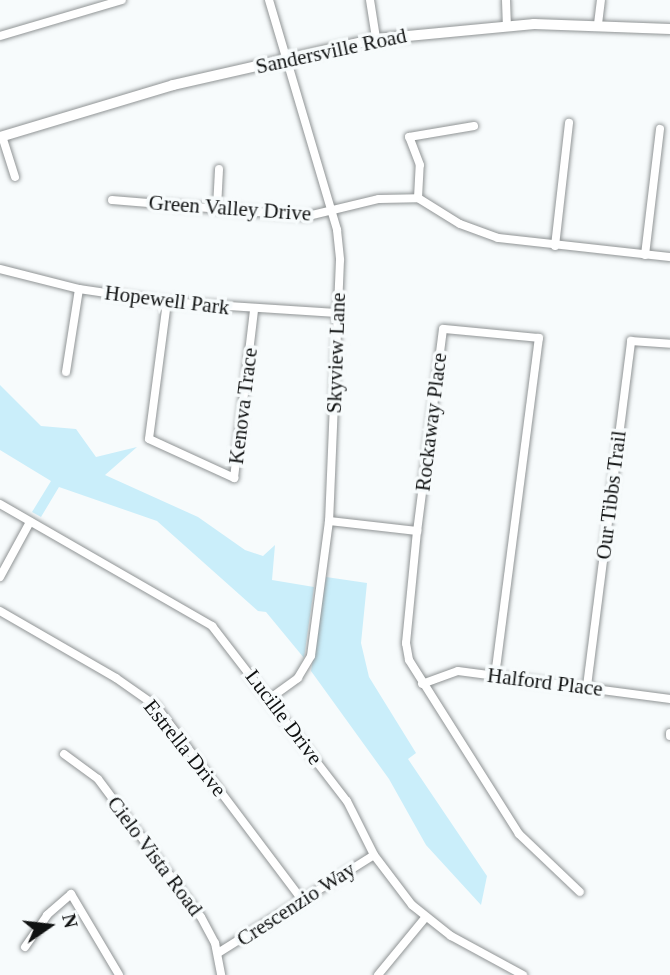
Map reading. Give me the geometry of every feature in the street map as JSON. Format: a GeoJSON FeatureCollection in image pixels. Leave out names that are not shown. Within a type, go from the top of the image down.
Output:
{"type":"FeatureCollection","features":[{"type":"Feature","properties":{"kind":"street"},"geometry":{"type":"LineString","coordinates":[[0,36],[122,0]]}},
{"type":"Feature","properties":{"kind":"street","name":"Skyview Lane"},"geometry":{"type":"LineString","coordinates":[[269,0],[332,214],[340,260],[329,521],[311,656],[298,678],[270,698]]}},
{"type":"Feature","properties":{"kind":"street"},"geometry":{"type":"LineString","coordinates":[[370,0],[376,39]]}},
{"type":"Feature","properties":{"kind":"street"},"geometry":{"type":"LineString","coordinates":[[506,0],[507,25]]}},
{"type":"Feature","properties":{"kind":"street"},"geometry":{"type":"LineString","coordinates":[[598,24],[601,0]]}},
{"type":"Feature","properties":{"kind":"street","name":"Sandersville Road"},"geometry":{"type":"LineString","coordinates":[[1,137],[173,85],[376,39],[507,25],[598,24],[670,29]]}},
{"type":"Feature","properties":{"kind":"street"},"geometry":{"type":"LineString","coordinates":[[555,246],[569,123]]}},
{"type":"Feature","properties":{"kind":"street"},"geometry":{"type":"LineString","coordinates":[[418,198],[420,165],[409,137],[474,127]]}},
{"type":"Feature","properties":{"kind":"street"},"geometry":{"type":"LineString","coordinates":[[645,254],[660,129]]}},
{"type":"Feature","properties":{"kind":"street"},"geometry":{"type":"LineString","coordinates":[[1,137],[15,177]]}},
{"type":"Feature","properties":{"kind":"street"},"geometry":{"type":"LineString","coordinates":[[217,208],[219,169]]}},
{"type":"Feature","properties":{"kind":"street","name":"Green Valley Drive"},"geometry":{"type":"LineString","coordinates":[[112,200],[308,216],[332,214],[379,199],[418,198],[489,236],[555,246],[670,257]]}},
{"type":"Feature","properties":{"kind":"street","name":"Hopewell Park"},"geometry":{"type":"LineString","coordinates":[[0,269],[79,289],[167,302],[254,311],[337,313]]}},
{"type":"Feature","properties":{"kind":"street"},"geometry":{"type":"LineString","coordinates":[[66,372],[79,289]]}},
{"type":"Feature","properties":{"kind":"street","name":"Kenova Trace"},"geometry":{"type":"LineString","coordinates":[[167,302],[149,439],[234,478],[254,311]]}},
{"type":"Feature","properties":{"kind":"street","name":"Rockaway Place"},"geometry":{"type":"LineString","coordinates":[[495,676],[539,338],[443,329],[417,531],[406,643],[422,684],[519,834],[580,892]]}},
{"type":"Feature","properties":{"kind":"street","name":"Our Tibbs Trail"},"geometry":{"type":"LineString","coordinates":[[587,687],[631,341],[670,344]]}},
{"type":"Feature","properties":{"kind":"street","name":"Lucille Drive"},"geometry":{"type":"LineString","coordinates":[[0,504],[212,626],[347,801],[374,855],[425,918],[523,975]]}},
{"type":"Feature","properties":{"kind":"street"},"geometry":{"type":"LineString","coordinates":[[329,521],[417,531]]}},
{"type":"Feature","properties":{"kind":"street"},"geometry":{"type":"LineString","coordinates":[[0,576],[30,522]]}},
{"type":"Feature","properties":{"kind":"street","name":"Estrella Drive"},"geometry":{"type":"LineString","coordinates":[[0,611],[116,678],[156,706],[302,900]]}},
{"type":"Feature","properties":{"kind":"street","name":"Halford Place"},"geometry":{"type":"LineString","coordinates":[[422,684],[458,671],[670,699]]}},
{"type":"Feature","properties":{"kind":"street","name":"Cielo Vista Road"},"geometry":{"type":"LineString","coordinates":[[64,754],[98,779],[201,917],[218,953],[221,975]]}},
{"type":"Feature","properties":{"kind":"street","name":"Crescenzio Way"},"geometry":{"type":"LineString","coordinates":[[218,953],[374,855]]}},
{"type":"Feature","properties":{"kind":"street"},"geometry":{"type":"LineString","coordinates":[[25,947],[47,915],[71,894],[119,975]]}},
{"type":"Feature","properties":{"kind":"street"},"geometry":{"type":"LineString","coordinates":[[378,975],[425,918]]}},
{"type":"Feature","properties":{"kind":"shaded area"},"geometry":{"type":"Polygon","coordinates":[[[0,385],[41,426],[76,429],[96,457],[137,447],[105,475],[198,517],[245,550],[263,556],[275,545],[272,580],[314,587],[304,658],[266,612],[258,611],[157,521],[59,487],[41,517],[32,512],[51,481],[0,450],[0,385]]]}},
{"type":"Feature","properties":{"kind":"shaded area"},"geometry":{"type":"Polygon","coordinates":[[[326,577],[367,583],[361,643],[369,677],[416,753],[408,759],[487,876],[481,905],[426,845],[389,779],[311,671],[326,577]]]}}]}
